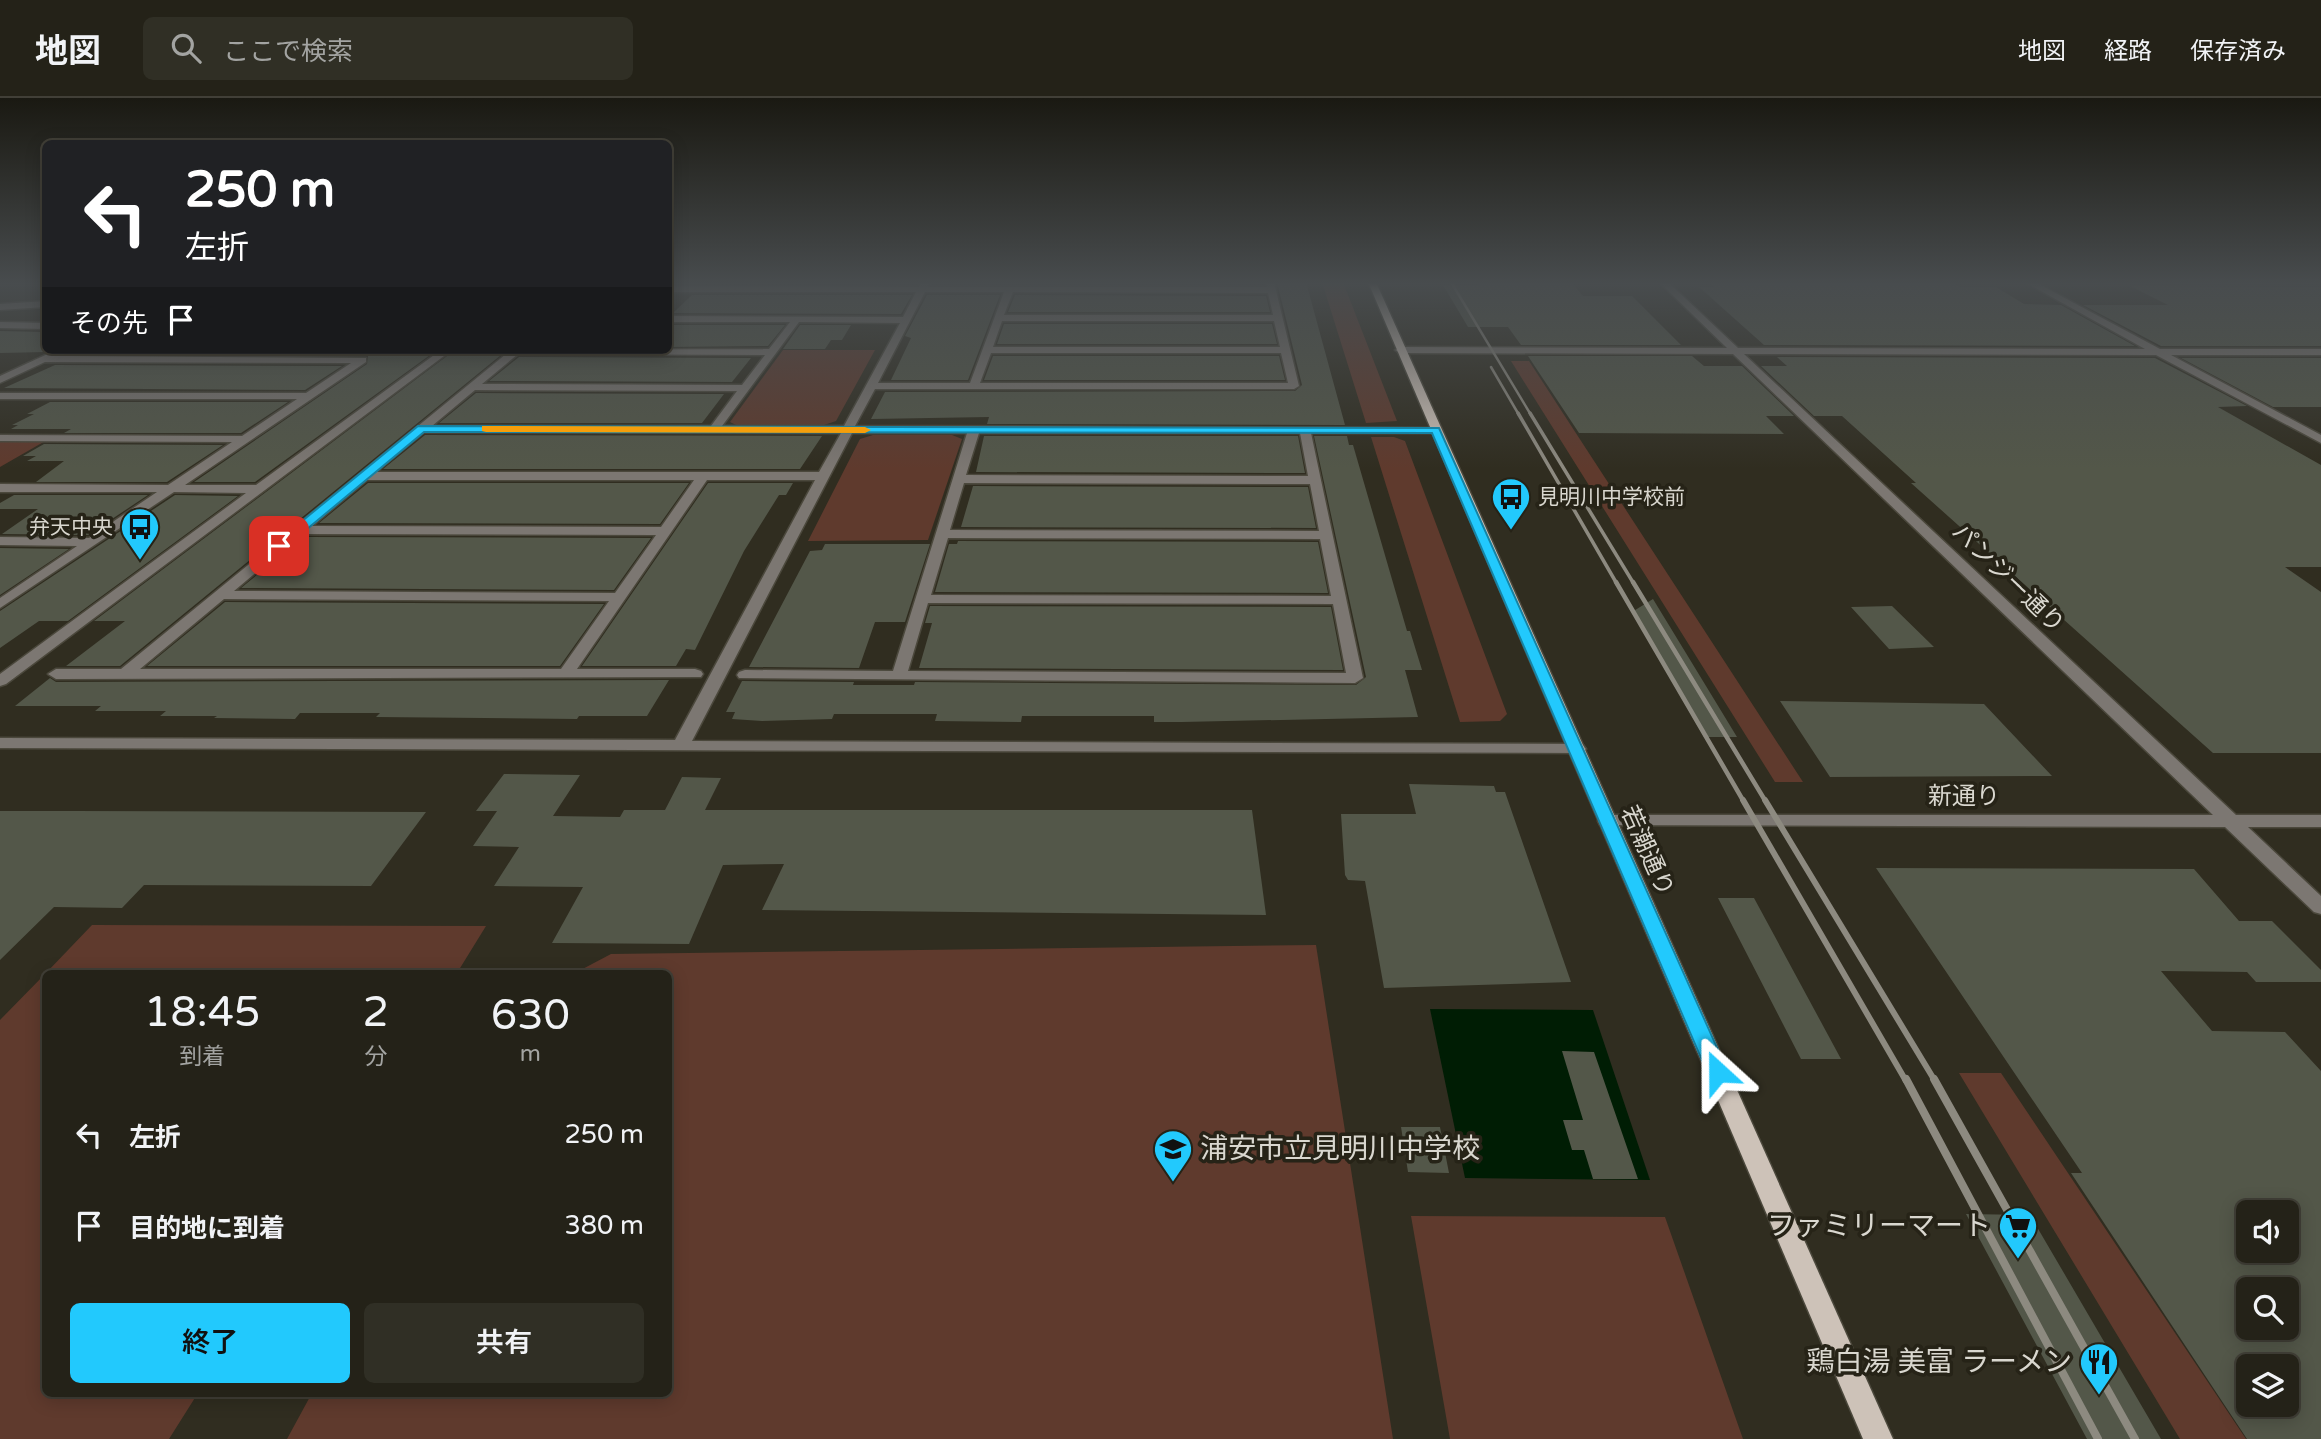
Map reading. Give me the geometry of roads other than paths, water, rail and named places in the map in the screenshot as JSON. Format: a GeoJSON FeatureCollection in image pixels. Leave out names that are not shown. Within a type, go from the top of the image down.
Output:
{"type":"FeatureCollection","features":[{"type":"Feature","properties":{"kind":"main road","name":"若潮通り"},"geometry":{"type":"LineString","coordinates":[[1398,345],[1878,1439]]}},
{"type":"Feature","properties":{"kind":"street"},"geometry":{"type":"LineString","coordinates":[[714,429],[778,345]]}},
{"type":"Feature","properties":{"kind":"street"},"geometry":{"type":"LineString","coordinates":[[681,745],[892,345]]}},
{"type":"Feature","properties":{"kind":"street"},"geometry":{"type":"LineString","coordinates":[[974,386],[988,345]]}},
{"type":"Feature","properties":{"kind":"street"},"geometry":{"type":"LineString","coordinates":[[870,386],[1294,386],[1285,345]]}},
{"type":"Feature","properties":{"kind":"street","name":"パンジー通り"},"geometry":{"type":"LineString","coordinates":[[1729,345],[2321,907]]}},
{"type":"Feature","properties":{"kind":"street"},"geometry":{"type":"LineString","coordinates":[[2144,345],[2321,440]]}},
{"type":"Feature","properties":{"kind":"street"},"geometry":{"type":"LineString","coordinates":[[986,350],[1286,350]]}},
{"type":"Feature","properties":{"kind":"street"},"geometry":{"type":"LineString","coordinates":[[1400,350],[2321,352]]}},
{"type":"Feature","properties":{"kind":"street"},"geometry":{"type":"LineString","coordinates":[[672,351],[772,352]]}},
{"type":"Feature","properties":{"kind":"street"},"geometry":{"type":"LineString","coordinates":[[0,380],[54,354]]}},
{"type":"Feature","properties":{"kind":"street"},"geometry":{"type":"LineString","coordinates":[[0,681],[442,354]]}},
{"type":"Feature","properties":{"kind":"street"},"geometry":{"type":"LineString","coordinates":[[125,674],[512,354]]}},
{"type":"Feature","properties":{"kind":"street"},"geometry":{"type":"LineString","coordinates":[[0,603],[362,360],[43,359]]}},
{"type":"Feature","properties":{"kind":"street"},"geometry":{"type":"LineString","coordinates":[[473,387],[744,388]]}},
{"type":"Feature","properties":{"kind":"street"},"geometry":{"type":"LineString","coordinates":[[0,396],[309,396]]}},
{"type":"Feature","properties":{"kind":"street"},"geometry":{"type":"LineString","coordinates":[[422,429],[1435,430]]}},
{"type":"Feature","properties":{"kind":"street"},"geometry":{"type":"LineString","coordinates":[[900,676],[974,430]]}},
{"type":"Feature","properties":{"kind":"street"},"geometry":{"type":"LineString","coordinates":[[745,675],[1355,678],[1305,431]]}},
{"type":"Feature","properties":{"kind":"street"},"geometry":{"type":"LineString","coordinates":[[0,438],[246,439]]}},
{"type":"Feature","properties":{"kind":"street"},"geometry":{"type":"LineString","coordinates":[[365,476],[822,476]]}},
{"type":"Feature","properties":{"kind":"street"},"geometry":{"type":"LineString","coordinates":[[566,674],[703,476]]}},
{"type":"Feature","properties":{"kind":"street"},"geometry":{"type":"LineString","coordinates":[[958,479],[1313,480]]}},
{"type":"Feature","properties":{"kind":"street"},"geometry":{"type":"LineString","coordinates":[[0,488],[261,489]]}},
{"type":"Feature","properties":{"kind":"street"},"geometry":{"type":"LineString","coordinates":[[299,530],[664,531]]}},
{"type":"Feature","properties":{"kind":"street"},"geometry":{"type":"LineString","coordinates":[[942,534],[1325,535]]}},
{"type":"Feature","properties":{"kind":"street"},"geometry":{"type":"LineString","coordinates":[[0,541],[94,542]]}},
{"type":"Feature","properties":{"kind":"street"},"geometry":{"type":"LineString","coordinates":[[219,595],[620,597]]}},
{"type":"Feature","properties":{"kind":"street"},"geometry":{"type":"LineString","coordinates":[[922,599],[1339,600]]}},
{"type":"Feature","properties":{"kind":"street"},"geometry":{"type":"LineString","coordinates":[[55,674],[695,674]]}},
{"type":"Feature","properties":{"kind":"street"},"geometry":{"type":"LineString","coordinates":[[0,743],[1577,749]]}},
{"type":"Feature","properties":{"kind":"street","name":"新通り"},"geometry":{"type":"LineString","coordinates":[[1607,821],[2321,821]]}},
{"type":"Feature","properties":{"kind":"railway"},"geometry":{"type":"LineString","coordinates":[[1489,345],[1531,415]]}},
{"type":"Feature","properties":{"kind":"railway"},"geometry":{"type":"LineString","coordinates":[[1491,367],[1519,415]]}},
{"type":"Feature","properties":{"kind":"railway"},"geometry":{"type":"LineString","coordinates":[[1518,413],[1617,584]]}},
{"type":"Feature","properties":{"kind":"railway"},"geometry":{"type":"LineString","coordinates":[[1530,413],[1634,584]]}},
{"type":"Feature","properties":{"kind":"railway"},"geometry":{"type":"LineString","coordinates":[[1616,582],[1744,802]]}},
{"type":"Feature","properties":{"kind":"railway"},"geometry":{"type":"LineString","coordinates":[[1633,582],[1766,802]]}},
{"type":"Feature","properties":{"kind":"railway"},"geometry":{"type":"LineString","coordinates":[[1743,800],[1906,1081]]}},
{"type":"Feature","properties":{"kind":"railway"},"geometry":{"type":"LineString","coordinates":[[1765,800],[1935,1081]]}},
{"type":"Feature","properties":{"kind":"railway"},"geometry":{"type":"LineString","coordinates":[[1906,1079],[2098,1439]]}},
{"type":"Feature","properties":{"kind":"railway"},"geometry":{"type":"LineString","coordinates":[[1934,1079],[2135,1439]]}},
{"type":"Feature","properties":{"kind":"place","name":"見明川中学校前"},"geometry":{"type":"Point","coordinates":[1511,531]}},
{"type":"Feature","properties":{"kind":"place","name":"弁天中央"},"geometry":{"type":"Point","coordinates":[140,561]}},
{"type":"Feature","properties":{"kind":"place","name":"浦安市立見明川中学校"},"geometry":{"type":"Point","coordinates":[1173,1183]}},
{"type":"Feature","properties":{"kind":"place","name":"ファミリーマート"},"geometry":{"type":"Point","coordinates":[2018,1260]}},
{"type":"Feature","properties":{"kind":"place","name":"鶏白湯 美富 ラーメン"},"geometry":{"type":"Point","coordinates":[2099,1396]}}]}
